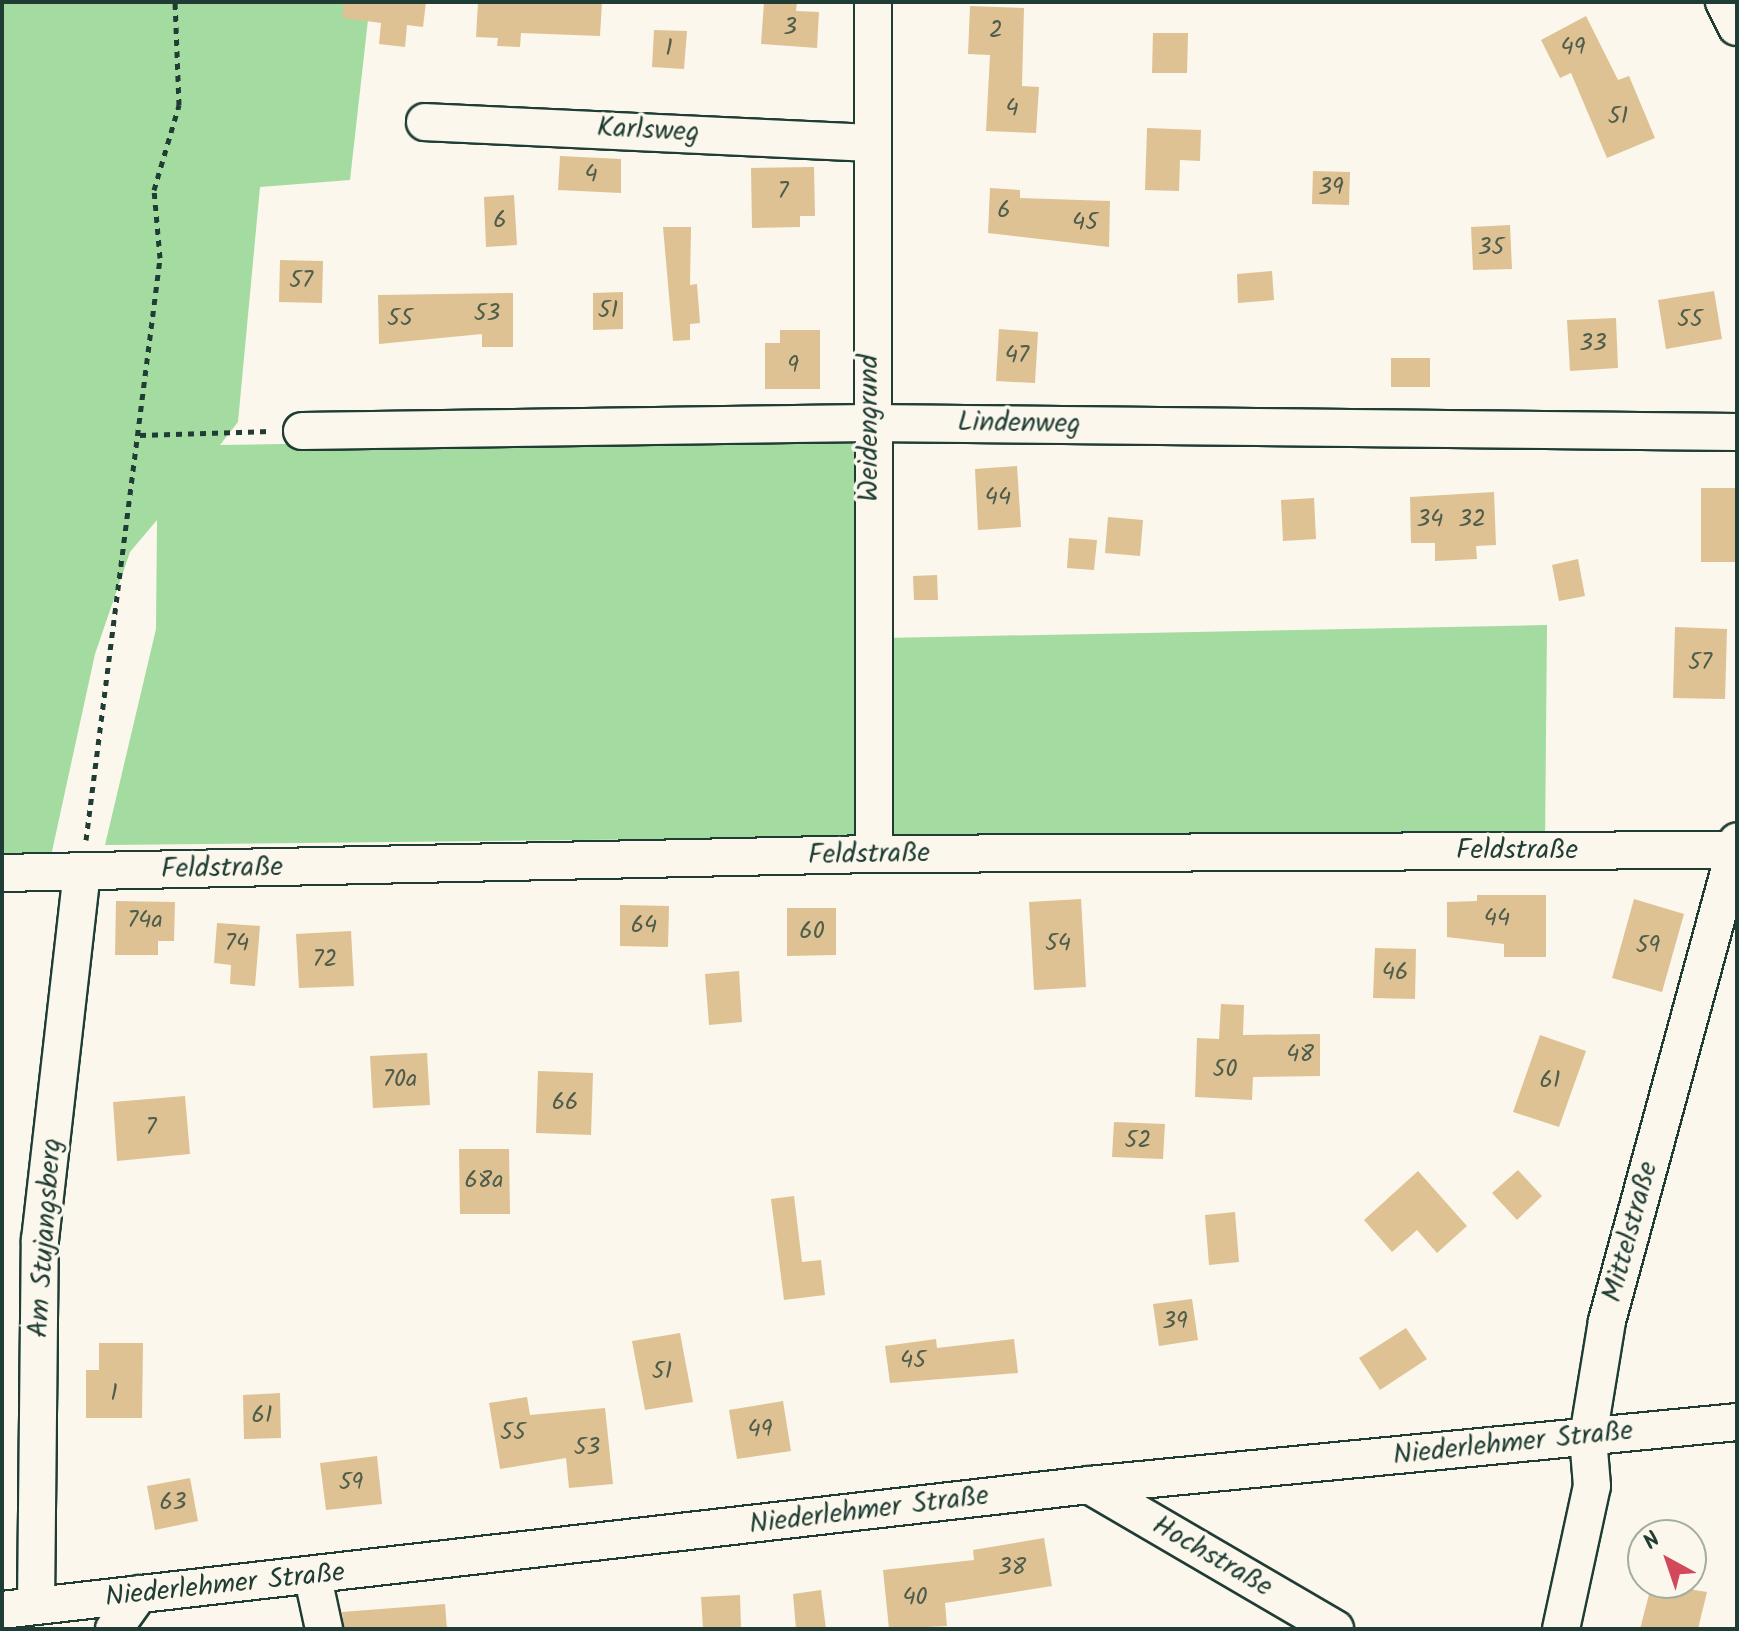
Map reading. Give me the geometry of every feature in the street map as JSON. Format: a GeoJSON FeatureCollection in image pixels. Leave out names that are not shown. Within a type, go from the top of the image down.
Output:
{"type":"FeatureCollection","features":[{"type":"Feature","properties":{"kind":"street","name":"Weidengrund"},"geometry":{"type":"LineString","coordinates":[[873,2],[869,423],[874,854]]}},
{"type":"Feature","properties":{"kind":"street"},"geometry":{"type":"LineString","coordinates":[[1724,2],[1737,27]]}},
{"type":"Feature","properties":{"kind":"street","name":"Karlsweg"},"geometry":{"type":"LineString","coordinates":[[425,122],[870,143]]}},
{"type":"Feature","properties":{"kind":"street","name":"Lindenweg"},"geometry":{"type":"LineString","coordinates":[[302,431],[869,423],[1737,432]]}},
{"type":"Feature","properties":{"kind":"street","name":"Feldstraße"},"geometry":{"type":"LineString","coordinates":[[2,873],[874,854],[1736,847]]}},
{"type":"Feature","properties":{"kind":"street","name":"Mittelstraße"},"geometry":{"type":"LineString","coordinates":[[1561,1629],[1592,1486],[1588,1437],[1607,1321],[1736,847]]}},
{"type":"Feature","properties":{"kind":"street","name":"Am Stujangsberg"},"geometry":{"type":"LineString","coordinates":[[19,1608],[40,1240],[82,873]]}},
{"type":"Feature","properties":{"kind":"street","name":"Niederlehmer Straße"},"geometry":{"type":"LineString","coordinates":[[19,1608],[313,1578],[1089,1485],[1737,1422]]}},
{"type":"Feature","properties":{"kind":"street","name":"Hochstraße"},"geometry":{"type":"LineString","coordinates":[[1089,1485],[1335,1629]]}},
{"type":"Feature","properties":{"kind":"street"},"geometry":{"type":"LineString","coordinates":[[313,1578],[324,1629]]}},
{"type":"Feature","properties":{"kind":"street"},"geometry":{"type":"LineString","coordinates":[[114,1629],[139,1594]]}},
{"type":"Feature","properties":{"kind":"path"},"geometry":{"type":"LineString","coordinates":[[82,873],[140,435],[160,258],[154,190],[179,105],[175,2]]}},
{"type":"Feature","properties":{"kind":"path"},"geometry":{"type":"LineString","coordinates":[[140,435],[302,431]]}},
{"type":"Feature","properties":{"kind":"green space"},"geometry":{"type":"Polygon","coordinates":[[[2,2],[370,2],[350,180],[260,187],[238,422],[220,445],[857,434],[864,837],[105,845],[156,629],[157,520],[130,552],[95,654],[51,856],[2,857],[2,2]]]}},
{"type":"Feature","properties":{"kind":"green space"},"geometry":{"type":"Polygon","coordinates":[[[1547,625],[1545,846],[882,838],[884,638],[1547,625]]]}},
{"type":"Feature","properties":{"kind":"building"},"geometry":{"type":"Polygon","coordinates":[[[343,2],[426,2],[423,27],[407,25],[405,47],[379,44],[381,23],[343,18],[343,2]]]}},
{"type":"Feature","properties":{"kind":"building"},"geometry":{"type":"Polygon","coordinates":[[[478,2],[602,2],[600,36],[521,33],[520,47],[497,46],[498,38],[476,37],[478,2]]]}},
{"type":"Feature","properties":{"kind":"building"},"geometry":{"type":"Polygon","coordinates":[[[764,2],[797,2],[796,11],[819,12],[817,48],[761,44],[764,2]]]}},
{"type":"Feature","properties":{"kind":"building"},"geometry":{"type":"Polygon","coordinates":[[[970,6],[1024,8],[1022,86],[1039,87],[1036,133],[986,131],[990,55],[968,54],[970,6]]]}},
{"type":"Feature","properties":{"kind":"building"},"geometry":{"type":"Polygon","coordinates":[[[1586,16],[1618,80],[1629,76],[1655,138],[1607,158],[1571,73],[1560,78],[1541,40],[1586,16]]]}},
{"type":"Feature","properties":{"kind":"building"},"geometry":{"type":"Polygon","coordinates":[[[654,30],[687,31],[684,69],[652,67],[654,30]]]}},
{"type":"Feature","properties":{"kind":"building"},"geometry":{"type":"Polygon","coordinates":[[[1153,33],[1188,33],[1187,73],[1152,73],[1153,33]]]}},
{"type":"Feature","properties":{"kind":"building"},"geometry":{"type":"Polygon","coordinates":[[[1147,128],[1201,130],[1200,161],[1180,160],[1179,191],[1145,190],[1147,128]]]}},
{"type":"Feature","properties":{"kind":"building"},"geometry":{"type":"Polygon","coordinates":[[[560,156],[621,159],[621,193],[558,190],[560,156]]]}},
{"type":"Feature","properties":{"kind":"building"},"geometry":{"type":"Polygon","coordinates":[[[814,167],[815,216],[800,216],[800,227],[752,228],[751,168],[814,167]]]}},
{"type":"Feature","properties":{"kind":"building"},"geometry":{"type":"Polygon","coordinates":[[[1313,171],[1350,172],[1349,205],[1312,204],[1313,171]]]}},
{"type":"Feature","properties":{"kind":"building"},"geometry":{"type":"Polygon","coordinates":[[[990,188],[1020,190],[1020,198],[1110,201],[1109,247],[988,233],[990,188]]]}},
{"type":"Feature","properties":{"kind":"building"},"geometry":{"type":"Polygon","coordinates":[[[514,195],[517,245],[486,247],[484,197],[514,195]]]}},
{"type":"Feature","properties":{"kind":"building"},"geometry":{"type":"Polygon","coordinates":[[[1510,225],[1512,269],[1473,270],[1471,227],[1510,225]]]}},
{"type":"Feature","properties":{"kind":"building"},"geometry":{"type":"Polygon","coordinates":[[[663,227],[691,227],[690,285],[697,284],[700,323],[690,324],[690,340],[673,341],[663,227]]]}},
{"type":"Feature","properties":{"kind":"building"},"geometry":{"type":"Polygon","coordinates":[[[280,260],[323,261],[322,303],[279,302],[280,260]]]}},
{"type":"Feature","properties":{"kind":"building"},"geometry":{"type":"Polygon","coordinates":[[[1272,271],[1274,300],[1238,303],[1237,274],[1272,271]]]}},
{"type":"Feature","properties":{"kind":"building"},"geometry":{"type":"Polygon","coordinates":[[[1714,291],[1722,339],[1666,349],[1658,300],[1714,291]]]}},
{"type":"Feature","properties":{"kind":"building"},"geometry":{"type":"Polygon","coordinates":[[[623,292],[623,329],[593,330],[593,293],[623,292]]]}},
{"type":"Feature","properties":{"kind":"building"},"geometry":{"type":"Polygon","coordinates":[[[513,293],[513,347],[482,347],[482,334],[379,344],[378,295],[513,293]]]}},
{"type":"Feature","properties":{"kind":"building"},"geometry":{"type":"Polygon","coordinates":[[[1616,318],[1618,368],[1570,371],[1567,320],[1616,318]]]}},
{"type":"Feature","properties":{"kind":"building"},"geometry":{"type":"Polygon","coordinates":[[[999,329],[1038,332],[1035,383],[996,381],[999,329]]]}},
{"type":"Feature","properties":{"kind":"building"},"geometry":{"type":"Polygon","coordinates":[[[780,330],[820,330],[820,389],[765,389],[765,343],[780,343],[780,330]]]}},
{"type":"Feature","properties":{"kind":"building"},"geometry":{"type":"Polygon","coordinates":[[[1391,358],[1430,358],[1430,387],[1391,387],[1391,358]]]}},
{"type":"Feature","properties":{"kind":"building"},"geometry":{"type":"Polygon","coordinates":[[[1017,466],[1021,527],[978,530],[975,469],[1017,466]]]}},
{"type":"Feature","properties":{"kind":"building"},"geometry":{"type":"Polygon","coordinates":[[[1701,488],[1737,488],[1737,562],[1701,562],[1701,488]]]}},
{"type":"Feature","properties":{"kind":"building"},"geometry":{"type":"Polygon","coordinates":[[[1494,492],[1496,545],[1476,546],[1477,559],[1435,561],[1435,543],[1411,543],[1410,497],[1494,492]]]}},
{"type":"Feature","properties":{"kind":"building"},"geometry":{"type":"Polygon","coordinates":[[[1314,498],[1316,539],[1283,541],[1281,500],[1314,498]]]}},
{"type":"Feature","properties":{"kind":"building"},"geometry":{"type":"Polygon","coordinates":[[[1108,517],[1143,520],[1140,556],[1105,553],[1108,517]]]}},
{"type":"Feature","properties":{"kind":"building"},"geometry":{"type":"Polygon","coordinates":[[[1069,538],[1097,540],[1094,570],[1067,568],[1069,538]]]}},
{"type":"Feature","properties":{"kind":"building"},"geometry":{"type":"Polygon","coordinates":[[[1578,559],[1585,596],[1559,601],[1552,565],[1578,559]]]}},
{"type":"Feature","properties":{"kind":"building"},"geometry":{"type":"Polygon","coordinates":[[[937,575],[938,600],[914,600],[913,576],[937,575]]]}},
{"type":"Feature","properties":{"kind":"building"},"geometry":{"type":"Polygon","coordinates":[[[1675,627],[1727,629],[1725,699],[1673,698],[1675,627]]]}},
{"type":"Feature","properties":{"kind":"building"},"geometry":{"type":"Polygon","coordinates":[[[1477,895],[1546,895],[1546,957],[1504,957],[1504,944],[1447,937],[1447,902],[1477,901],[1477,895]]]}},
{"type":"Feature","properties":{"kind":"building"},"geometry":{"type":"Polygon","coordinates":[[[1081,899],[1086,987],[1034,990],[1029,902],[1081,899]]]}},
{"type":"Feature","properties":{"kind":"building"},"geometry":{"type":"Polygon","coordinates":[[[1634,899],[1684,914],[1662,992],[1612,978],[1634,899]]]}},
{"type":"Feature","properties":{"kind":"building"},"geometry":{"type":"Polygon","coordinates":[[[116,901],[175,902],[174,941],[158,941],[158,955],[115,955],[116,901]]]}},
{"type":"Feature","properties":{"kind":"building"},"geometry":{"type":"Polygon","coordinates":[[[620,905],[669,906],[668,947],[620,946],[620,905]]]}},
{"type":"Feature","properties":{"kind":"building"},"geometry":{"type":"Polygon","coordinates":[[[787,908],[836,908],[836,955],[787,956],[787,908]]]}},
{"type":"Feature","properties":{"kind":"building"},"geometry":{"type":"Polygon","coordinates":[[[217,923],[260,926],[255,986],[230,984],[231,965],[214,963],[217,923]]]}},
{"type":"Feature","properties":{"kind":"building"},"geometry":{"type":"Polygon","coordinates":[[[351,931],[354,986],[299,988],[296,934],[351,931]]]}},
{"type":"Feature","properties":{"kind":"building"},"geometry":{"type":"Polygon","coordinates":[[[1375,948],[1416,949],[1415,999],[1373,998],[1375,948]]]}},
{"type":"Feature","properties":{"kind":"building"},"geometry":{"type":"Polygon","coordinates":[[[739,971],[742,1022],[709,1025],[705,974],[739,971]]]}},
{"type":"Feature","properties":{"kind":"building"},"geometry":{"type":"Polygon","coordinates":[[[1221,1004],[1244,1005],[1243,1035],[1320,1034],[1320,1076],[1253,1077],[1252,1100],[1195,1097],[1197,1038],[1219,1039],[1221,1004]]]}},
{"type":"Feature","properties":{"kind":"building"},"geometry":{"type":"Polygon","coordinates":[[[1540,1035],[1586,1051],[1559,1127],[1513,1112],[1540,1035]]]}},
{"type":"Feature","properties":{"kind":"building"},"geometry":{"type":"Polygon","coordinates":[[[427,1053],[430,1105],[373,1108],[370,1056],[427,1053]]]}},
{"type":"Feature","properties":{"kind":"building"},"geometry":{"type":"Polygon","coordinates":[[[538,1071],[593,1073],[591,1135],[536,1133],[538,1071]]]}},
{"type":"Feature","properties":{"kind":"building"},"geometry":{"type":"Polygon","coordinates":[[[185,1096],[190,1154],[117,1161],[113,1102],[185,1096]]]}},
{"type":"Feature","properties":{"kind":"building"},"geometry":{"type":"Polygon","coordinates":[[[1114,1122],[1165,1124],[1163,1159],[1112,1157],[1114,1122]]]}},
{"type":"Feature","properties":{"kind":"building"},"geometry":{"type":"Polygon","coordinates":[[[459,1149],[509,1149],[510,1214],[460,1214],[459,1149]]]}},
{"type":"Feature","properties":{"kind":"building"},"geometry":{"type":"Polygon","coordinates":[[[1518,1170],[1542,1196],[1517,1220],[1492,1193],[1518,1170]]]}},
{"type":"Feature","properties":{"kind":"building"},"geometry":{"type":"Polygon","coordinates":[[[1418,1171],[1467,1226],[1437,1253],[1417,1230],[1392,1252],[1364,1220],[1418,1171]]]}},
{"type":"Feature","properties":{"kind":"building"},"geometry":{"type":"Polygon","coordinates":[[[794,1196],[802,1262],[821,1260],[825,1295],[784,1300],[771,1199],[794,1196]]]}},
{"type":"Feature","properties":{"kind":"building"},"geometry":{"type":"Polygon","coordinates":[[[1235,1212],[1239,1262],[1209,1265],[1205,1215],[1235,1212]]]}},
{"type":"Feature","properties":{"kind":"building"},"geometry":{"type":"Polygon","coordinates":[[[1192,1299],[1198,1340],[1159,1346],[1153,1304],[1192,1299]]]}},
{"type":"Feature","properties":{"kind":"building"},"geometry":{"type":"Polygon","coordinates":[[[1406,1328],[1427,1359],[1380,1390],[1359,1358],[1406,1328]]]}},
{"type":"Feature","properties":{"kind":"building"},"geometry":{"type":"Polygon","coordinates":[[[680,1333],[693,1402],[645,1410],[632,1341],[680,1333]]]}},
{"type":"Feature","properties":{"kind":"building"},"geometry":{"type":"Polygon","coordinates":[[[936,1339],[937,1348],[1014,1339],[1018,1373],[890,1383],[885,1346],[936,1339]]]}},
{"type":"Feature","properties":{"kind":"building"},"geometry":{"type":"Polygon","coordinates":[[[99,1343],[143,1343],[142,1418],[86,1418],[86,1370],[99,1370],[99,1343]]]}},
{"type":"Feature","properties":{"kind":"building"},"geometry":{"type":"Polygon","coordinates":[[[280,1393],[281,1438],[244,1439],[243,1395],[280,1393]]]}},
{"type":"Feature","properties":{"kind":"building"},"geometry":{"type":"Polygon","coordinates":[[[527,1397],[530,1415],[605,1408],[613,1484],[569,1488],[566,1458],[500,1469],[489,1403],[527,1397]]]}},
{"type":"Feature","properties":{"kind":"building"},"geometry":{"type":"Polygon","coordinates":[[[783,1401],[791,1451],[737,1459],[729,1410],[783,1401]]]}},
{"type":"Feature","properties":{"kind":"building"},"geometry":{"type":"Polygon","coordinates":[[[377,1456],[382,1504],[326,1510],[320,1463],[377,1456]]]}},
{"type":"Feature","properties":{"kind":"building"},"geometry":{"type":"Polygon","coordinates":[[[190,1478],[198,1521],[155,1530],[147,1486],[190,1478]]]}},
{"type":"Feature","properties":{"kind":"building"},"geometry":{"type":"Polygon","coordinates":[[[1044,1538],[1052,1586],[945,1603],[947,1626],[889,1629],[883,1570],[974,1560],[973,1550],[1044,1538]]]}},
{"type":"Feature","properties":{"kind":"building"},"geometry":{"type":"Polygon","coordinates":[[[821,1590],[826,1629],[796,1629],[793,1594],[821,1590]]]}},
{"type":"Feature","properties":{"kind":"building"},"geometry":{"type":"Polygon","coordinates":[[[740,1595],[741,1629],[703,1629],[701,1597],[740,1595]]]}},
{"type":"Feature","properties":{"kind":"building"},"geometry":{"type":"Polygon","coordinates":[[[1648,1599],[1705,1599],[1698,1629],[1640,1629],[1648,1599]]]}},
{"type":"Feature","properties":{"kind":"building"},"geometry":{"type":"Polygon","coordinates":[[[445,1604],[447,1629],[344,1629],[342,1612],[445,1604]]]}}]}
